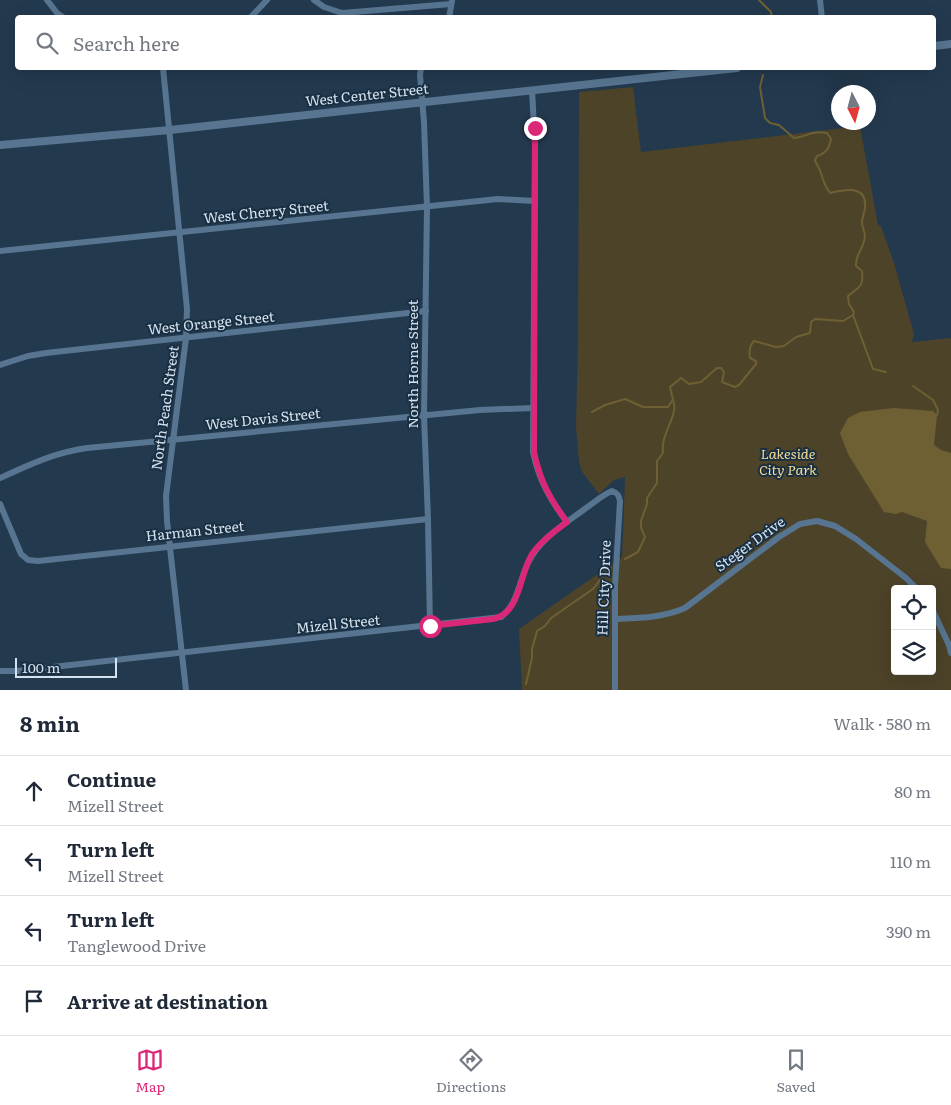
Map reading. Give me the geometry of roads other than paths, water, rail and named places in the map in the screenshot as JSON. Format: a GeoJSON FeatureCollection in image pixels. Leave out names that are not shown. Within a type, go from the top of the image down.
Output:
{"type":"FeatureCollection","features":[{"type":"Feature","properties":{"kind":"street"},"geometry":{"type":"LineString","coordinates":[[47,0],[60,15]]}},
{"type":"Feature","properties":{"kind":"street"},"geometry":{"type":"LineString","coordinates":[[253,15],[267,0]]}},
{"type":"Feature","properties":{"kind":"street"},"geometry":{"type":"LineString","coordinates":[[314,0],[324,7],[342,12],[452,2],[450,15]]}},
{"type":"Feature","properties":{"kind":"street"},"geometry":{"type":"LineString","coordinates":[[820,0],[822,15]]}},
{"type":"Feature","properties":{"kind":"street"},"geometry":{"type":"LineString","coordinates":[[936,46],[951,44],[951,48]]}},
{"type":"Feature","properties":{"kind":"street","name":"North Peach Street"},"geometry":{"type":"LineString","coordinates":[[163,70],[188,309],[166,496],[186,690]]}},
{"type":"Feature","properties":{"kind":"street","name":"North Horne Street"},"geometry":{"type":"LineString","coordinates":[[421,70],[420,86],[423,102],[427,207],[424,415],[430,626]]}},
{"type":"Feature","properties":{"kind":"street","name":"West Center Street"},"geometry":{"type":"LineString","coordinates":[[0,145],[170,130],[699,70]]}},
{"type":"Feature","properties":{"kind":"street"},"geometry":{"type":"LineString","coordinates":[[532,90],[535,145],[534,452],[537,469],[547,494],[567,522]]}},
{"type":"Feature","properties":{"kind":"street","name":"West Cherry Street"},"geometry":{"type":"LineString","coordinates":[[0,252],[498,199],[535,201]]}},
{"type":"Feature","properties":{"kind":"street","name":"West Orange Street"},"geometry":{"type":"LineString","coordinates":[[0,366],[28,356],[46,353],[426,311]]}},
{"type":"Feature","properties":{"kind":"street","name":"West Davis Street"},"geometry":{"type":"LineString","coordinates":[[0,478],[44,458],[65,452],[424,415],[488,409],[533,408]]}},
{"type":"Feature","properties":{"kind":"street","name":"Mizell Street"},"geometry":{"type":"LineString","coordinates":[[0,671],[17,671],[182,654],[502,617],[512,606],[526,566],[532,555],[546,538],[608,493],[616,492]]}},
{"type":"Feature","properties":{"kind":"street","name":"Hill City Drive"},"geometry":{"type":"LineString","coordinates":[[614,689],[614,619],[620,501],[616,492]]}},
{"type":"Feature","properties":{"kind":"street","name":"Harman Street"},"geometry":{"type":"LineString","coordinates":[[0,504],[21,554],[28,560],[38,561],[428,519]]}},
{"type":"Feature","properties":{"kind":"street","name":"Steger Drive"},"geometry":{"type":"LineString","coordinates":[[614,619],[654,617],[672,614],[685,608],[779,536],[800,524],[817,521],[835,526],[856,539],[913,585]]}},
{"type":"Feature","properties":{"kind":"street"},"geometry":{"type":"LineString","coordinates":[[936,617],[951,652]]}},
{"type":"Feature","properties":{"kind":"waterway"},"geometry":{"type":"LineString","coordinates":[[759,0],[771,12],[772,15]]}},
{"type":"Feature","properties":{"kind":"waterway"},"geometry":{"type":"LineString","coordinates":[[763,75],[760,87],[765,118],[770,123],[779,125],[794,138],[817,132],[827,133],[831,139],[827,150],[817,156],[815,160],[823,181],[830,193],[853,190],[862,195],[865,200],[862,222],[865,238],[856,262],[856,266],[862,271],[862,280],[860,286],[848,296],[849,304],[854,312],[853,315],[873,369],[886,372]]}},
{"type":"Feature","properties":{"kind":"waterway"},"geometry":{"type":"LineString","coordinates":[[625,559],[638,552],[645,537],[641,528],[641,521],[647,504],[647,498],[657,483],[657,461],[663,453],[663,442],[673,416],[674,403],[670,387],[681,378],[689,384],[701,382],[717,368],[721,368],[724,372],[722,382],[735,387],[739,385],[756,364],[756,361],[750,358],[750,351],[754,341],[776,347],[784,346],[796,337],[810,333],[811,322],[815,319],[843,321],[853,315]]}},
{"type":"Feature","properties":{"kind":"waterway"},"geometry":{"type":"LineString","coordinates":[[913,386],[933,400],[938,410],[937,415]]}},
{"type":"Feature","properties":{"kind":"waterway"},"geometry":{"type":"LineString","coordinates":[[592,412],[605,405],[625,399],[643,407],[668,407],[672,401]]}},
{"type":"Feature","properties":{"kind":"waterway"},"geometry":{"type":"LineString","coordinates":[[526,684],[537,631],[545,626],[551,618],[593,589],[611,566]]}},
{"type":"Feature","properties":{"kind":"park label","name":"Lakeside City Park"},"geometry":{"type":"Point","coordinates":[788,462]}}]}
